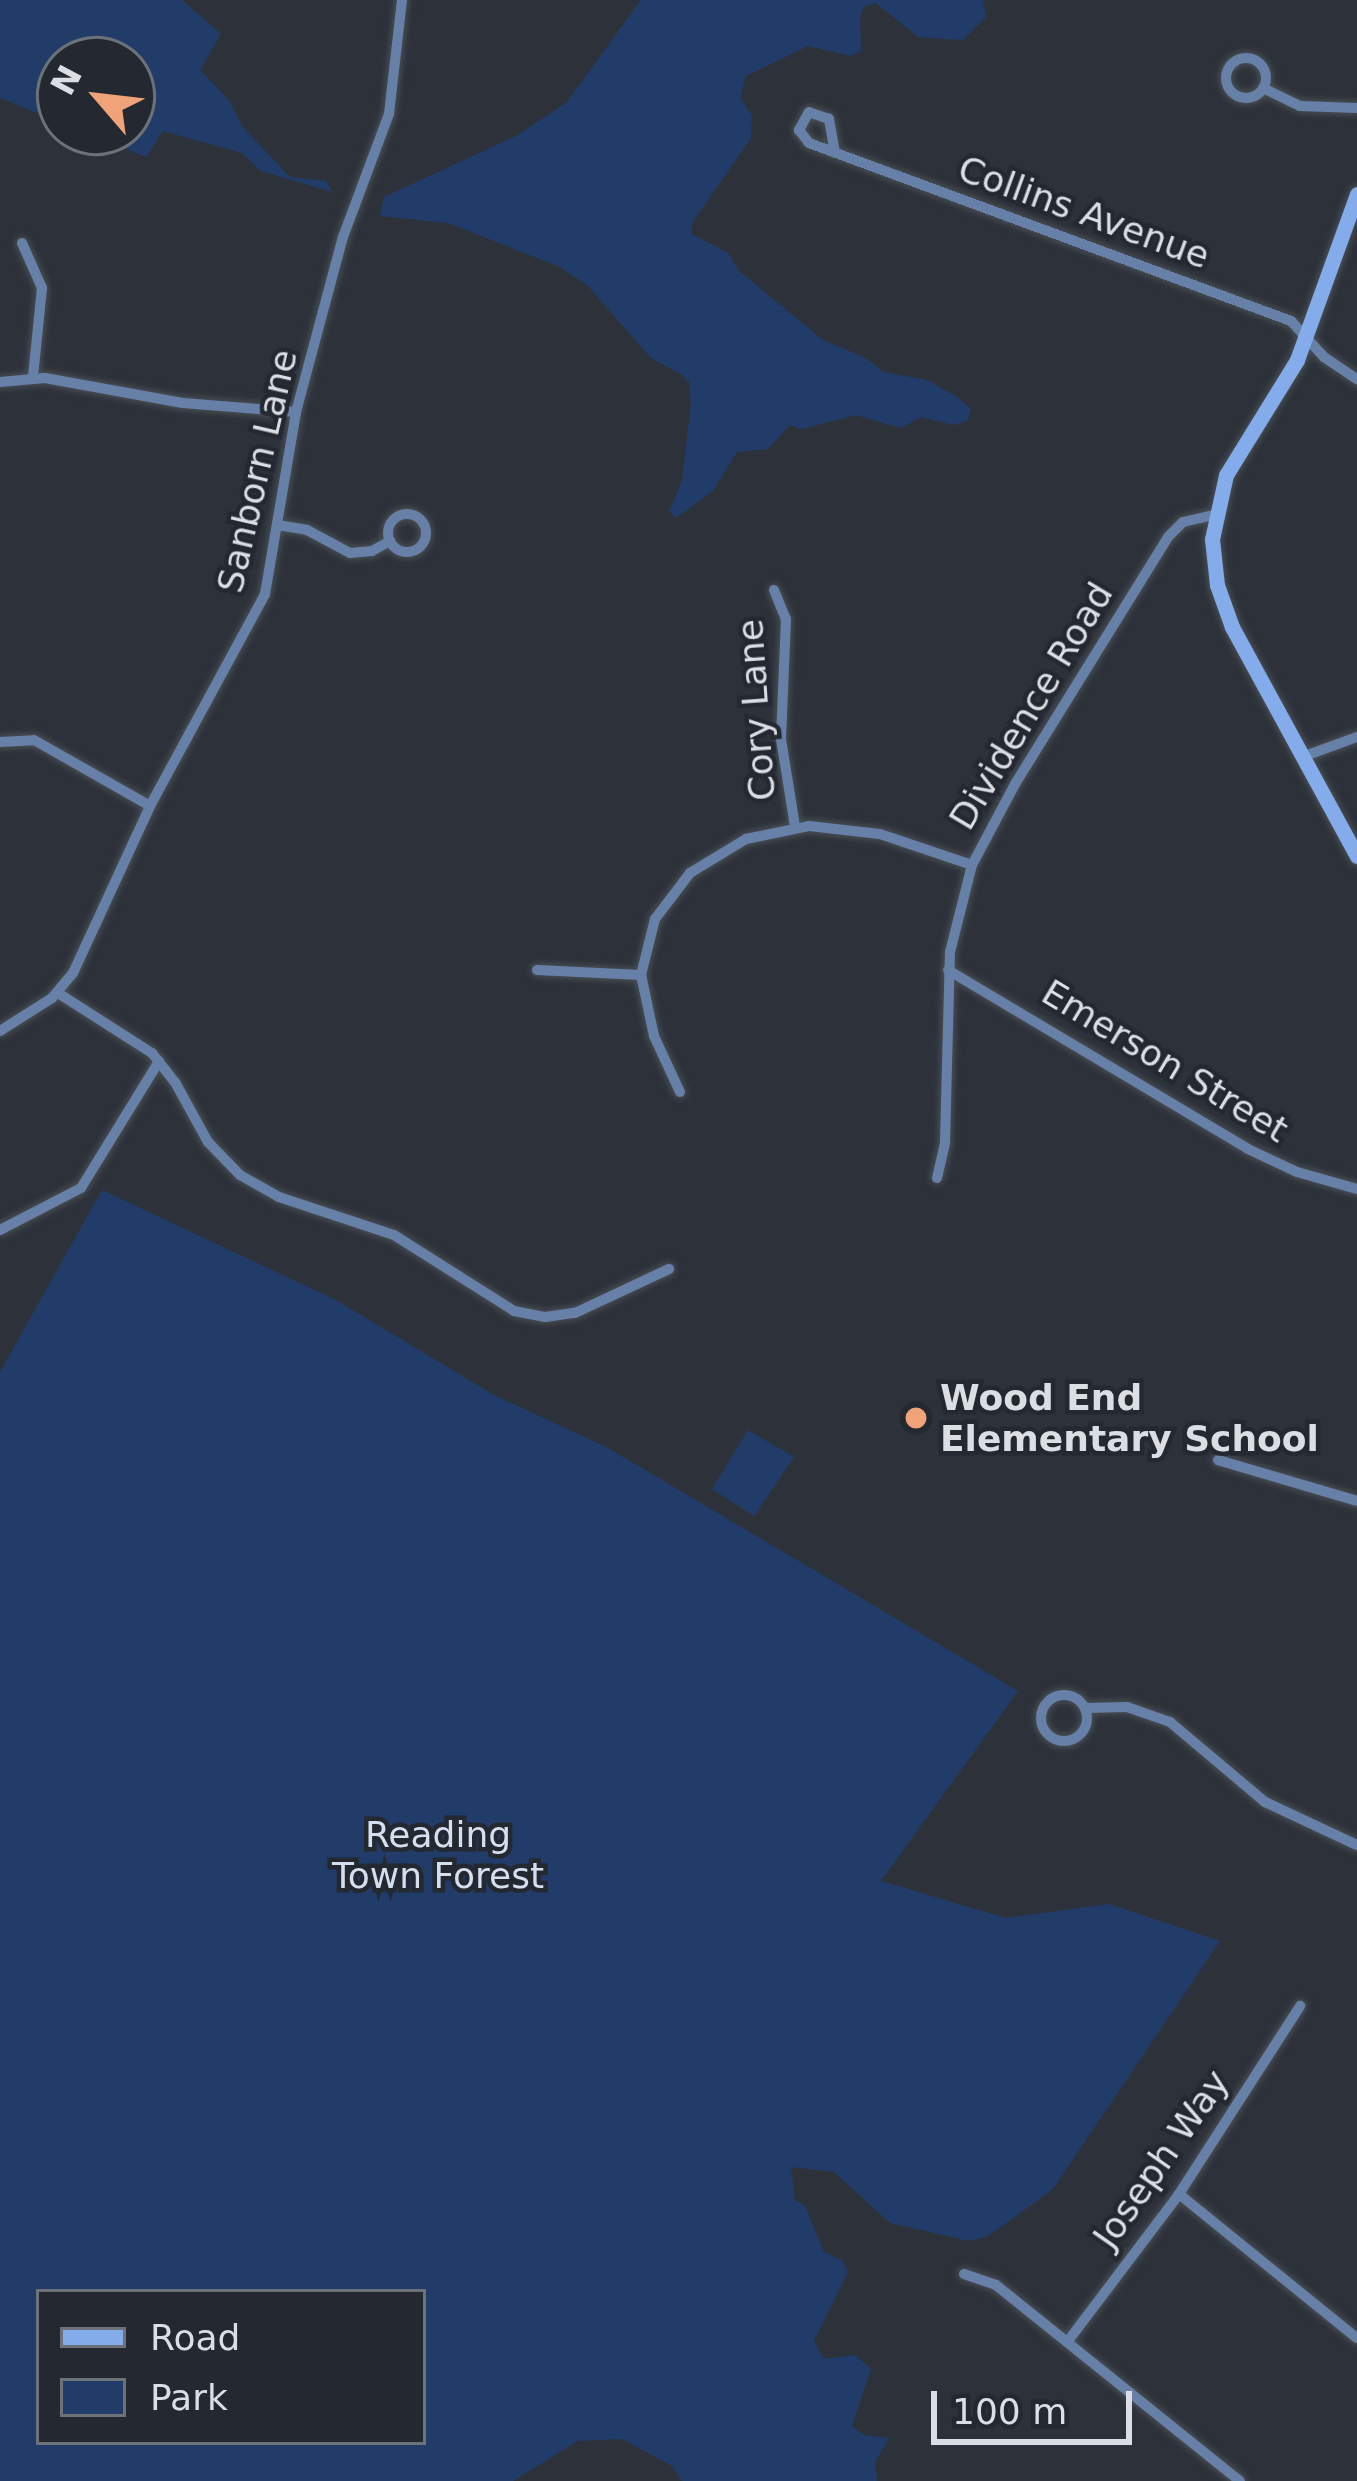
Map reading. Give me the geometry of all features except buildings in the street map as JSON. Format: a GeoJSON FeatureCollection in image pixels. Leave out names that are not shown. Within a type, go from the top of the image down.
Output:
{"type":"FeatureCollection","features":[{"type":"Feature","properties":{"kind":"main road"},"geometry":{"type":"LineString","coordinates":[[1357,194],[1309,334],[1232,462],[1213,515],[1212,552],[1224,608],[1357,856]]}},
{"type":"Feature","properties":{"kind":"street","name":"Sanborn Lane"},"geometry":{"type":"LineString","coordinates":[[0,1031],[58,993],[83,953],[150,806],[265,594],[296,412],[343,236],[389,115],[402,0]]}},
{"type":"Feature","properties":{"kind":"street"},"geometry":{"type":"LineString","coordinates":[[1263,88],[1300,106],[1357,108]]}},
{"type":"Feature","properties":{"kind":"street","name":"Collins Avenue"},"geometry":{"type":"LineString","coordinates":[[835,153],[1291,321],[1309,334],[1324,357],[1357,379]]}},
{"type":"Feature","properties":{"kind":"street"},"geometry":{"type":"LineString","coordinates":[[22,243],[42,288],[33,377]]}},
{"type":"Feature","properties":{"kind":"street"},"geometry":{"type":"LineString","coordinates":[[0,382],[33,377],[183,403],[296,412]]}},
{"type":"Feature","properties":{"kind":"street","name":"Dividence Road"},"geometry":{"type":"LineString","coordinates":[[937,1178],[945,1142],[948,970],[972,866],[1024,769],[1168,536],[1183,522],[1213,515]]}},
{"type":"Feature","properties":{"kind":"street"},"geometry":{"type":"LineString","coordinates":[[277,525],[308,530],[350,553],[377,550],[390,541]]}},
{"type":"Feature","properties":{"kind":"street","name":"Cory Lane"},"geometry":{"type":"LineString","coordinates":[[774,590],[786,619],[781,733],[796,826]]}},
{"type":"Feature","properties":{"kind":"street"},"geometry":{"type":"LineString","coordinates":[[0,742],[18,737],[38,742],[150,806]]}},
{"type":"Feature","properties":{"kind":"street"},"geometry":{"type":"LineString","coordinates":[[1302,757],[1357,737]]}},
{"type":"Feature","properties":{"kind":"street"},"geometry":{"type":"LineString","coordinates":[[680,1092],[653,1036],[641,975],[655,919],[691,873],[733,845],[796,826],[868,831],[972,866]]}},
{"type":"Feature","properties":{"kind":"street"},"geometry":{"type":"LineString","coordinates":[[537,970],[641,975]]}},
{"type":"Feature","properties":{"kind":"street","name":"Emerson Street"},"geometry":{"type":"LineString","coordinates":[[948,970],[1234,1142],[1297,1172],[1357,1189]]}},
{"type":"Feature","properties":{"kind":"street"},"geometry":{"type":"LineString","coordinates":[[58,993],[159,1060],[208,1142],[240,1174],[279,1197],[394,1235],[514,1311],[545,1317],[575,1312],[670,1269]]}},
{"type":"Feature","properties":{"kind":"street"},"geometry":{"type":"LineString","coordinates":[[0,1230],[81,1188],[159,1060]]}},
{"type":"Feature","properties":{"kind":"street"},"geometry":{"type":"LineString","coordinates":[[1218,1460],[1357,1501]]}},
{"type":"Feature","properties":{"kind":"street"},"geometry":{"type":"LineString","coordinates":[[1085,1708],[1085,1726],[1073,1739],[1055,1740],[1042,1728],[1042,1710],[1054,1697],[1072,1696],[1085,1708],[1122,1706],[1170,1722],[1265,1802],[1357,1845]]}},
{"type":"Feature","properties":{"kind":"street","name":"Joseph Way"},"geometry":{"type":"LineString","coordinates":[[1068,2342],[1179,2194],[1300,2006]]}},
{"type":"Feature","properties":{"kind":"street"},"geometry":{"type":"LineString","coordinates":[[1179,2194],[1357,2338]]}},
{"type":"Feature","properties":{"kind":"street"},"geometry":{"type":"LineString","coordinates":[[964,2274],[996,2284],[1240,2481]]}},
{"type":"Feature","properties":{"kind":"green space"},"geometry":{"type":"Polygon","coordinates":[[[0,0],[182,0],[221,34],[200,70],[229,100],[242,126],[290,177],[326,181],[332,192],[261,171],[242,153],[163,131],[156,142],[156,36],[36,36],[36,112],[0,98],[0,0]]]}},
{"type":"Feature","properties":{"kind":"green space"},"geometry":{"type":"Polygon","coordinates":[[[641,0],[983,0],[986,17],[963,40],[918,37],[876,3],[864,7],[860,17],[861,51],[850,56],[808,46],[746,76],[740,97],[752,115],[751,138],[692,223],[692,234],[728,253],[739,271],[823,340],[866,358],[883,372],[927,380],[956,396],[971,409],[967,421],[954,425],[921,417],[901,428],[856,415],[802,429],[790,425],[768,449],[737,452],[713,491],[676,518],[669,511],[682,481],[689,382],[651,358],[587,285],[560,267],[448,223],[380,216],[384,197],[516,136],[567,102],[641,0]]]}},
{"type":"Feature","properties":{"kind":"green space","name":"Reading Town Forest"},"geometry":{"type":"Polygon","coordinates":[[[102,1190],[336,1300],[494,1395],[608,1448],[1018,1691],[881,1881],[1006,1918],[1109,1904],[1220,1941],[1053,2189],[987,2237],[969,2241],[890,2223],[834,2172],[791,2167],[795,2200],[805,2206],[824,2252],[842,2260],[848,2272],[814,2341],[824,2359],[855,2355],[871,2369],[852,2426],[864,2435],[889,2438],[875,2462],[877,2481],[682,2481],[672,2466],[622,2439],[578,2441],[513,2481],[0,2481],[0,1372],[102,1190]]]}},
{"type":"Feature","properties":{"kind":"green space"},"geometry":{"type":"Polygon","coordinates":[[[748,1430],[794,1457],[754,1516],[712,1489],[748,1430]]]}},
{"type":"Feature","properties":{"kind":"place","name":"Wood End Elementary School"},"geometry":{"type":"Point","coordinates":[916,1418]}}]}
